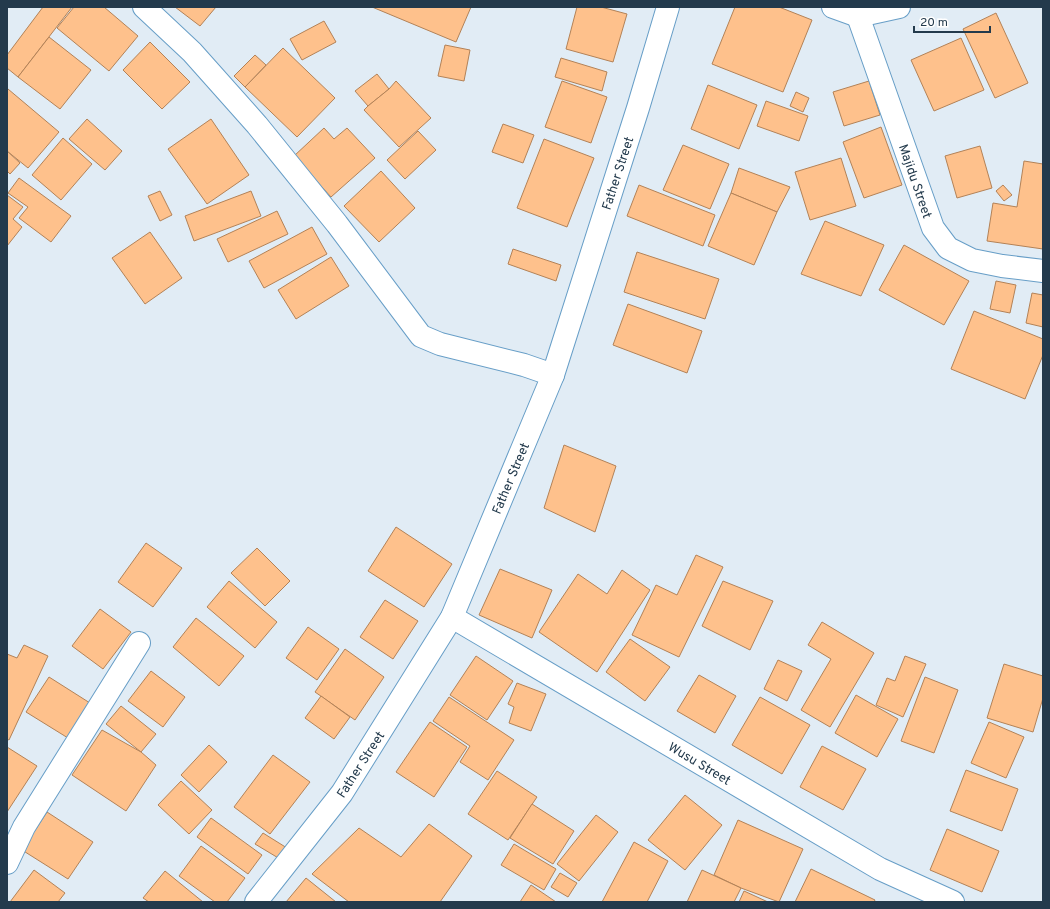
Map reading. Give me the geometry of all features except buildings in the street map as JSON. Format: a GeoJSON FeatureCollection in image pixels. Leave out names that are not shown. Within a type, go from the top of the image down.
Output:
{"type":"FeatureCollection","features":[{"type":"Feature","properties":{"kind":"street"},"geometry":{"type":"LineString","coordinates":[[144,7],[192,52],[257,125],[337,224],[421,336],[440,344],[524,365],[553,375]]}},
{"type":"Feature","properties":{"kind":"street","name":"Father Street"},"geometry":{"type":"LineString","coordinates":[[256,902],[342,793],[452,617],[553,375],[668,7]]}},
{"type":"Feature","properties":{"kind":"street"},"geometry":{"type":"LineString","coordinates":[[833,7],[858,16],[899,7]]}},
{"type":"Feature","properties":{"kind":"street","name":"Majidu Street"},"geometry":{"type":"LineString","coordinates":[[858,16],[932,228],[948,248],[972,260],[1002,266],[1043,271]]}},
{"type":"Feature","properties":{"kind":"street","name":"Wusu Street"},"geometry":{"type":"LineString","coordinates":[[452,617],[880,870],[953,902]]}},
{"type":"Feature","properties":{"kind":"street"},"geometry":{"type":"LineString","coordinates":[[7,863],[24,828],[138,643]]}}]}
